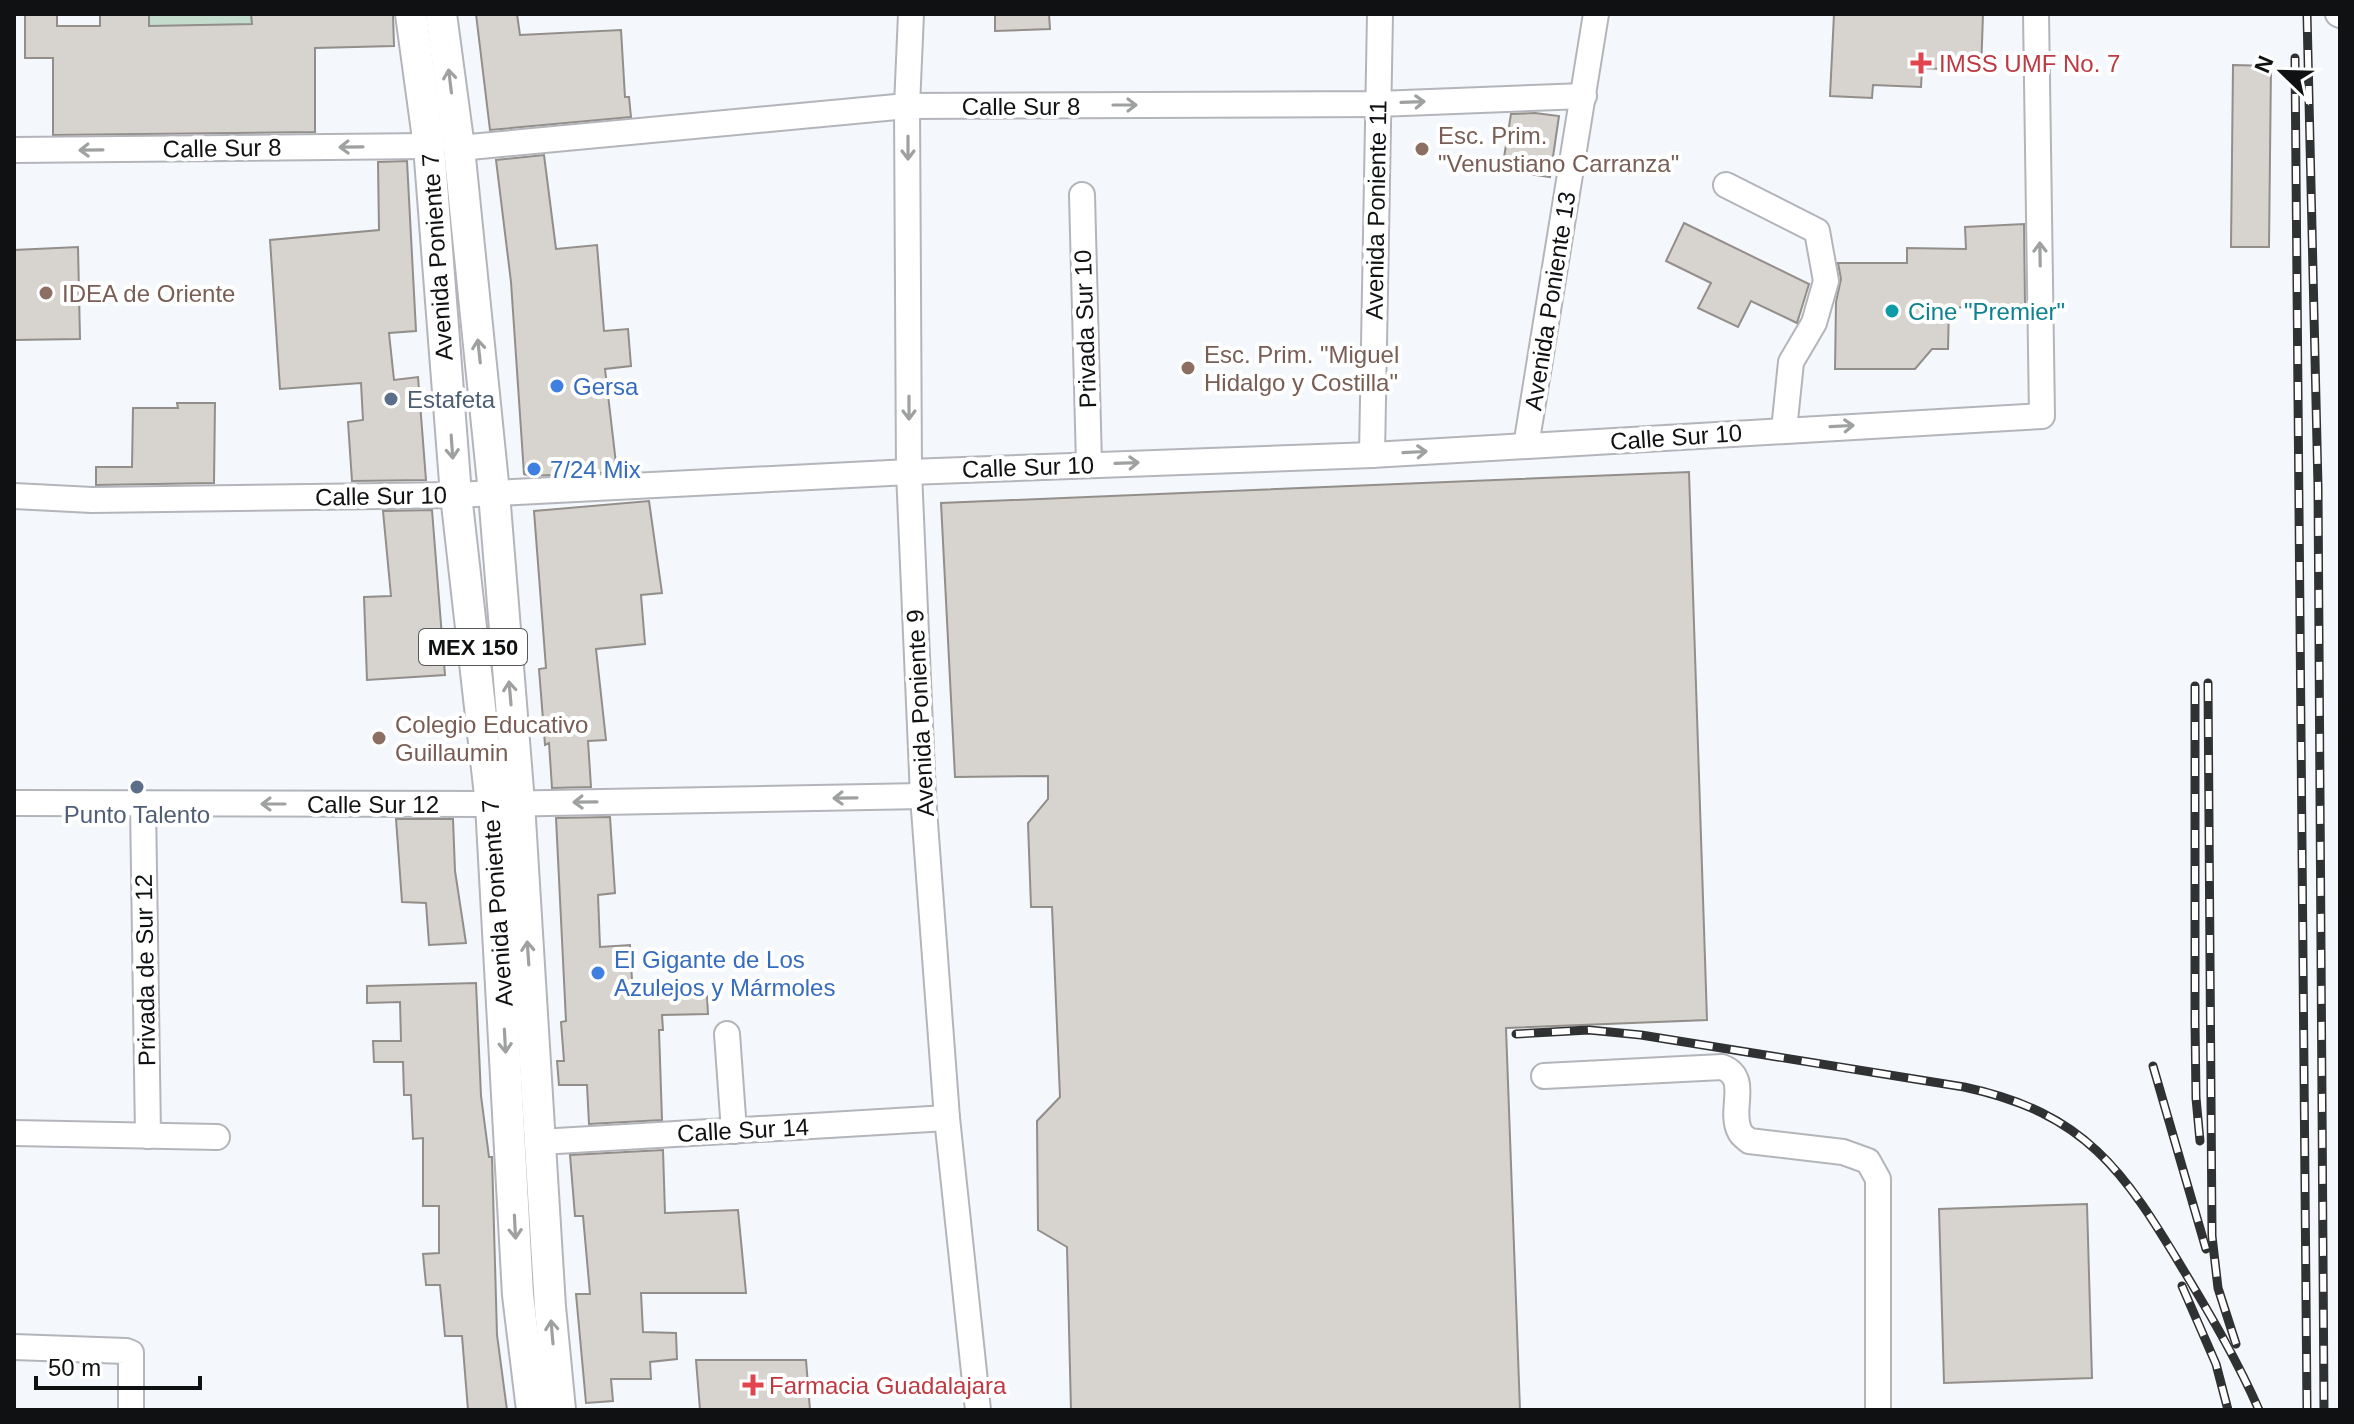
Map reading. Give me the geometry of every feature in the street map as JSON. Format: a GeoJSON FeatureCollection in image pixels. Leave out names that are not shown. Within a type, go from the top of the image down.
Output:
{"type":"FeatureCollection","features":[{"type":"Feature","properties":{"kind":"main road","name":"Avenida Poniente 7"},"geometry":{"type":"LineString","coordinates":[[411,14],[444,147],[494,493],[518,1295],[532,1410]]}},
{"type":"Feature","properties":{"kind":"main road","name":"Avenida Poniente 7"},"geometry":{"type":"LineString","coordinates":[[441,14],[456,495],[505,803],[540,1142],[560,1410]]}},
{"type":"Feature","properties":{"kind":"street","name":"Avenida Poniente 9"},"geometry":{"type":"LineString","coordinates":[[911,14],[907,106],[909,472],[923,796],[947,1118],[978,1410]]}},
{"type":"Feature","properties":{"kind":"street","name":"Avenida Poniente 11"},"geometry":{"type":"LineString","coordinates":[[1372,455],[1380,14]]}},
{"type":"Feature","properties":{"kind":"street","name":"Avenida Poniente 13"},"geometry":{"type":"LineString","coordinates":[[1526,446],[1596,14]]}},
{"type":"Feature","properties":{"kind":"street","name":"Calle Sur 10"},"geometry":{"type":"LineString","coordinates":[[14,496],[92,500],[456,495],[1089,464],[1372,455],[2042,416],[2036,14]]}},
{"type":"Feature","properties":{"kind":"street","name":"Calle Sur 8"},"geometry":{"type":"LineString","coordinates":[[14,150],[444,147],[907,106],[1378,104],[1584,96]]}},
{"type":"Feature","properties":{"kind":"street"},"geometry":{"type":"LineString","coordinates":[[1726,185],[1817,231],[1826,281],[1814,323],[1791,362],[1784,430]]}},
{"type":"Feature","properties":{"kind":"street","name":"Privada Sur 10"},"geometry":{"type":"LineString","coordinates":[[1082,195],[1089,464]]}},
{"type":"Feature","properties":{"kind":"street","name":"Calle Sur 12"},"geometry":{"type":"LineString","coordinates":[[14,803],[505,803],[923,796]]}},
{"type":"Feature","properties":{"kind":"street","name":"Privada de Sur 12"},"geometry":{"type":"LineString","coordinates":[[143,805],[148,1136]]}},
{"type":"Feature","properties":{"kind":"street"},"geometry":{"type":"LineString","coordinates":[[727,1034],[734,1131]]}},
{"type":"Feature","properties":{"kind":"street"},"geometry":{"type":"LineString","coordinates":[[1544,1076],[1722,1067],[1731,1070],[1737,1079],[1736,1116],[1740,1132],[1749,1141],[1843,1152],[1868,1161],[1878,1179],[1878,1410]]}},
{"type":"Feature","properties":{"kind":"street","name":"Calle Sur 14"},"geometry":{"type":"LineString","coordinates":[[540,1142],[947,1118]]}},
{"type":"Feature","properties":{"kind":"street"},"geometry":{"type":"LineString","coordinates":[[14,1133],[217,1137]]}},
{"type":"Feature","properties":{"kind":"street"},"geometry":{"type":"LineString","coordinates":[[14,1347],[131,1353],[131,1410]]}},
{"type":"Feature","properties":{"kind":"green space"},"geometry":{"type":"Polygon","coordinates":[[[149,14],[251,14],[252,24],[149,26],[149,14]]]}},
{"type":"Feature","properties":{"kind":"building"},"geometry":{"type":"Polygon","coordinates":[[[25,14],[57,14],[57,26],[100,26],[100,14],[149,14],[149,26],[252,24],[251,14],[393,14],[394,46],[315,48],[315,132],[53,135],[53,58],[25,58],[25,14]]]}},
{"type":"Feature","properties":{"kind":"building"},"geometry":{"type":"Polygon","coordinates":[[[476,14],[517,14],[520,35],[621,30],[625,97],[629,97],[631,117],[490,130],[476,14]]]}},
{"type":"Feature","properties":{"kind":"building"},"geometry":{"type":"Polygon","coordinates":[[[995,14],[1049,14],[1050,29],[995,31],[995,14]]]}},
{"type":"Feature","properties":{"kind":"building"},"geometry":{"type":"Polygon","coordinates":[[[1834,14],[1983,14],[1981,71],[1922,68],[1921,87],[1873,85],[1872,98],[1830,96],[1834,14]]]}},
{"type":"Feature","properties":{"kind":"building"},"geometry":{"type":"Polygon","coordinates":[[[2233,65],[2271,66],[2269,247],[2231,247],[2233,65]]]}},
{"type":"Feature","properties":{"kind":"building"},"geometry":{"type":"Polygon","coordinates":[[[1511,114],[1559,116],[1550,177],[1502,170],[1511,114]]]}},
{"type":"Feature","properties":{"kind":"building"},"geometry":{"type":"Polygon","coordinates":[[[544,155],[556,249],[597,245],[604,331],[628,329],[631,366],[605,369],[617,472],[524,474],[511,282],[496,160],[544,155]]]}},
{"type":"Feature","properties":{"kind":"building"},"geometry":{"type":"Polygon","coordinates":[[[407,161],[416,331],[389,333],[394,380],[418,377],[426,480],[352,481],[348,422],[363,420],[361,383],[280,389],[270,240],[379,230],[378,162],[407,161]]]}},
{"type":"Feature","properties":{"kind":"building"},"geometry":{"type":"Polygon","coordinates":[[[1684,223],[1809,284],[1797,323],[1751,301],[1738,327],[1698,308],[1711,283],[1666,261],[1684,223]]]}},
{"type":"Feature","properties":{"kind":"building","name":"Cine \"Premier\""},"geometry":{"type":"Polygon","coordinates":[[[2024,224],[2025,304],[1949,308],[1948,349],[1932,349],[1915,369],[1835,369],[1836,302],[1841,279],[1838,263],[1907,263],[1907,248],[1966,249],[1965,227],[2024,224]]]}},
{"type":"Feature","properties":{"kind":"building","name":"IDEA de Oriente"},"geometry":{"type":"Polygon","coordinates":[[[78,247],[80,339],[14,340],[14,250],[78,247]]]}},
{"type":"Feature","properties":{"kind":"building"},"geometry":{"type":"Polygon","coordinates":[[[177,403],[215,403],[214,483],[96,485],[96,467],[132,467],[133,408],[178,408],[177,403]]]}},
{"type":"Feature","properties":{"kind":"building"},"geometry":{"type":"Polygon","coordinates":[[[1689,472],[1707,1020],[1506,1028],[1520,1410],[1071,1410],[1067,1247],[1038,1230],[1037,1121],[1060,1097],[1052,907],[1031,907],[1028,823],[1048,799],[1048,776],[955,777],[941,503],[1689,472]]]}},
{"type":"Feature","properties":{"kind":"building"},"geometry":{"type":"Polygon","coordinates":[[[649,501],[662,593],[641,595],[645,644],[596,649],[606,740],[588,741],[591,787],[552,788],[539,669],[546,668],[534,511],[649,501]]]}},
{"type":"Feature","properties":{"kind":"building"},"geometry":{"type":"Polygon","coordinates":[[[432,510],[445,675],[367,680],[364,597],[391,596],[383,511],[432,510]]]}},
{"type":"Feature","properties":{"kind":"building"},"geometry":{"type":"Polygon","coordinates":[[[610,817],[615,893],[598,895],[600,947],[630,945],[633,997],[707,996],[708,1014],[662,1015],[663,1030],[659,1030],[662,1120],[589,1124],[587,1085],[559,1085],[557,1061],[564,1061],[561,1022],[566,1021],[556,818],[610,817]]]}},
{"type":"Feature","properties":{"kind":"building"},"geometry":{"type":"Polygon","coordinates":[[[396,819],[453,819],[455,871],[466,943],[429,945],[426,903],[402,902],[396,819]]]}},
{"type":"Feature","properties":{"kind":"building"},"geometry":{"type":"Polygon","coordinates":[[[476,983],[481,1096],[489,1157],[492,1157],[497,1335],[507,1410],[468,1410],[462,1336],[445,1336],[440,1285],[426,1285],[423,1254],[439,1253],[439,1206],[423,1206],[423,1138],[413,1139],[411,1095],[404,1095],[403,1062],[374,1062],[373,1041],[401,1041],[400,1002],[367,1003],[367,986],[476,983]]]}},
{"type":"Feature","properties":{"kind":"building"},"geometry":{"type":"Polygon","coordinates":[[[663,1150],[665,1213],[738,1210],[746,1293],[641,1293],[643,1332],[676,1333],[677,1359],[650,1362],[651,1379],[611,1379],[613,1401],[586,1403],[576,1294],[590,1294],[583,1216],[575,1216],[570,1155],[663,1150]]]}},
{"type":"Feature","properties":{"kind":"building"},"geometry":{"type":"Polygon","coordinates":[[[2087,1204],[2092,1378],[1944,1383],[1939,1209],[2087,1204]]]}},
{"type":"Feature","properties":{"kind":"building","name":"Farmacia Guadalajara"},"geometry":{"type":"Polygon","coordinates":[[[696,1360],[806,1360],[810,1410],[700,1410],[696,1360]]]}},
{"type":"Feature","properties":{"kind":"railway"},"geometry":{"type":"LineString","coordinates":[[2307,14],[2318,487],[2324,1410]]}},
{"type":"Feature","properties":{"kind":"railway"},"geometry":{"type":"LineString","coordinates":[[2295,58],[2307,1410]]}},
{"type":"Feature","properties":{"kind":"railway"},"geometry":{"type":"LineString","coordinates":[[2208,683],[2212,1236],[2218,1288],[2236,1344]]}},
{"type":"Feature","properties":{"kind":"railway"},"geometry":{"type":"LineString","coordinates":[[2195,686],[2195,1022],[2200,1141]]}},
{"type":"Feature","properties":{"kind":"railway"},"geometry":{"type":"LineString","coordinates":[[1516,1034],[1589,1030],[1641,1035],[1964,1087],[2006,1098],[2041,1113],[2071,1130],[2097,1151],[2141,1204],[2214,1322],[2259,1410]]}},
{"type":"Feature","properties":{"kind":"railway"},"geometry":{"type":"LineString","coordinates":[[2153,1066],[2206,1249]]}},
{"type":"Feature","properties":{"kind":"railway"},"geometry":{"type":"LineString","coordinates":[[2182,1286],[2216,1364],[2228,1410]]}},
{"type":"Feature","properties":{"kind":"place","name":"IMSS UMF No. 7"},"geometry":{"type":"Point","coordinates":[1921,63]}},
{"type":"Feature","properties":{"kind":"place","name":"Esc. Prim. \"Venustiano Carranza\""},"geometry":{"type":"Point","coordinates":[1422,149]}},
{"type":"Feature","properties":{"kind":"place","name":"IDEA de Oriente"},"geometry":{"type":"Point","coordinates":[46,293]}},
{"type":"Feature","properties":{"kind":"place","name":"Cine \"Premier\""},"geometry":{"type":"Point","coordinates":[1892,311]}},
{"type":"Feature","properties":{"kind":"place","name":"Esc. Prim. \"Miguel Hidalgo y Costilla\""},"geometry":{"type":"Point","coordinates":[1188,368]}},
{"type":"Feature","properties":{"kind":"place","name":"Gersa"},"geometry":{"type":"Point","coordinates":[557,386]}},
{"type":"Feature","properties":{"kind":"place","name":"Estafeta"},"geometry":{"type":"Point","coordinates":[391,399]}},
{"type":"Feature","properties":{"kind":"place","name":"7/24 Mix"},"geometry":{"type":"Point","coordinates":[534,469]}},
{"type":"Feature","properties":{"kind":"place","name":"Colegio Educativo Guillaumin"},"geometry":{"type":"Point","coordinates":[379,738]}},
{"type":"Feature","properties":{"kind":"place","name":"Punto Talento"},"geometry":{"type":"Point","coordinates":[137,787]}},
{"type":"Feature","properties":{"kind":"place","name":"El Gigante de Los Azulejos y Mármoles"},"geometry":{"type":"Point","coordinates":[598,973]}},
{"type":"Feature","properties":{"kind":"place","name":"Farmacia Guadalajara"},"geometry":{"type":"Point","coordinates":[753,1385]}}]}
